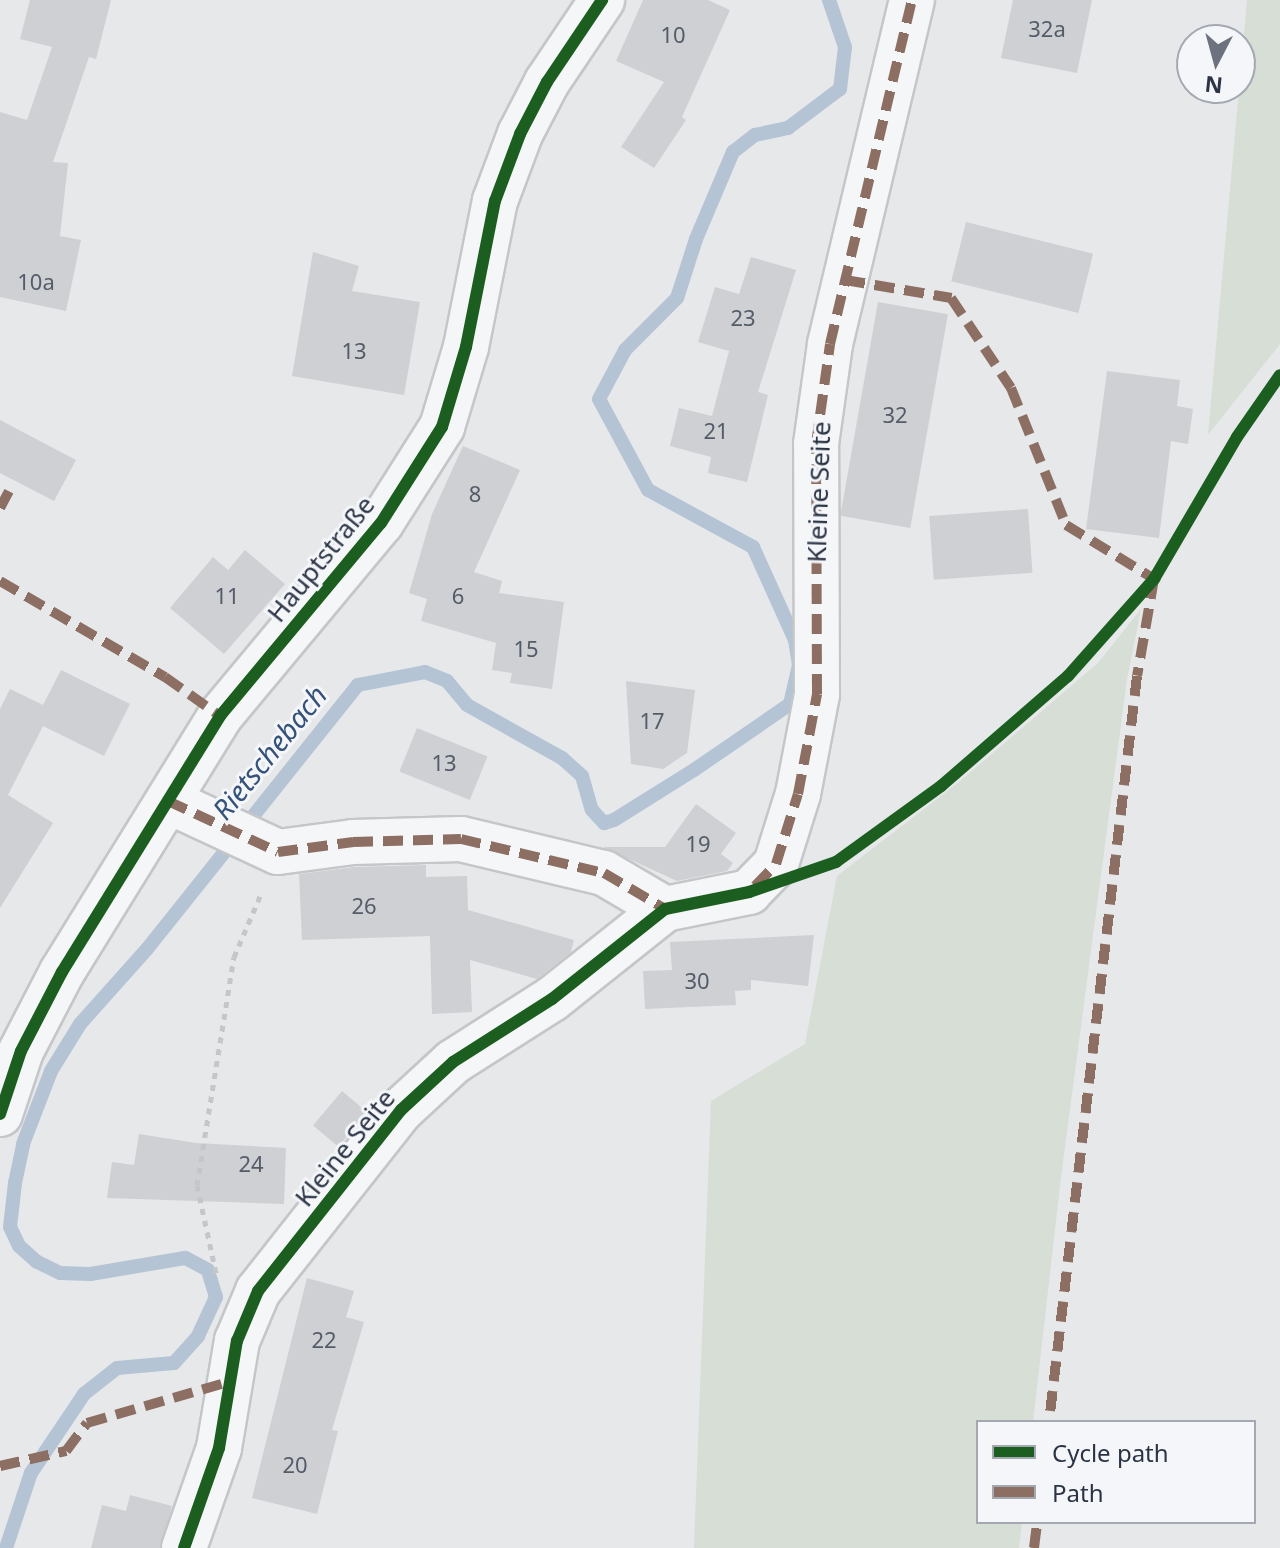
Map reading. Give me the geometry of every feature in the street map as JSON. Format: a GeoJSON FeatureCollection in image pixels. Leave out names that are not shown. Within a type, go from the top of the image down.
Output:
{"type":"FeatureCollection","features":[{"type":"Feature","properties":{"kind":"street","name":"Hauptstraße"},"geometry":{"type":"LineString","coordinates":[[0,1114],[21,1051],[62,972],[185,809],[220,716],[381,523],[442,427],[466,347],[495,201],[520,134],[547,82],[602,0]]}},
{"type":"Feature","properties":{"kind":"street","name":"Kleine Seite"},"geometry":{"type":"LineString","coordinates":[[184,1548],[219,1448],[237,1341],[258,1291],[401,1110],[453,1062],[552,999],[665,909],[749,892],[776,864],[798,794],[817,694],[816,444],[826,373],[912,0]]}},
{"type":"Feature","properties":{"kind":"street"},"geometry":{"type":"LineString","coordinates":[[185,809],[278,852],[353,842],[461,839],[604,873],[665,909]]}},
{"type":"Feature","properties":{"kind":"path"},"geometry":{"type":"LineString","coordinates":[[237,1341],[211,1259],[197,1185],[234,957],[278,852]]}},
{"type":"Feature","properties":{"kind":"shaded area"},"geometry":{"type":"Polygon","coordinates":[[[1247,0],[1280,0],[1280,344],[1208,435],[1238,104],[1256,104],[1256,24],[1245,24],[1247,0]]]}},
{"type":"Feature","properties":{"kind":"shaded area"},"geometry":{"type":"Polygon","coordinates":[[[1141,609],[1127,679],[1061,1177],[1033,1420],[976,1420],[976,1524],[1022,1524],[1019,1548],[694,1548],[711,1101],[805,1044],[837,876],[959,782],[1098,663],[1141,609]]]}},
{"type":"Feature","properties":{"kind":"building"},"geometry":{"type":"Polygon","coordinates":[[[30,0],[111,0],[96,59],[89,57],[53,162],[68,163],[60,236],[81,240],[66,311],[0,297],[0,112],[27,120],[52,47],[20,39],[30,0]]]}},
{"type":"Feature","properties":{"kind":"building"},"geometry":{"type":"Polygon","coordinates":[[[643,0],[708,0],[730,10],[682,117],[686,120],[654,168],[621,147],[664,82],[616,61],[643,0]]]}},
{"type":"Feature","properties":{"kind":"building"},"geometry":{"type":"Polygon","coordinates":[[[1013,0],[1092,0],[1077,73],[1001,58],[1013,0]]]}},
{"type":"Feature","properties":{"kind":"building"},"geometry":{"type":"Polygon","coordinates":[[[966,222],[1093,254],[1078,313],[951,281],[966,222]]]}},
{"type":"Feature","properties":{"kind":"building"},"geometry":{"type":"Polygon","coordinates":[[[313,252],[359,266],[352,291],[420,302],[404,395],[292,376],[313,252]]]}},
{"type":"Feature","properties":{"kind":"building"},"geometry":{"type":"Polygon","coordinates":[[[751,257],[796,270],[758,392],[768,395],[747,482],[708,473],[711,457],[670,446],[679,408],[712,416],[729,351],[698,342],[715,287],[739,294],[751,257]]]}},
{"type":"Feature","properties":{"kind":"building"},"geometry":{"type":"Polygon","coordinates":[[[878,302],[948,314],[910,528],[840,516],[878,302]]]}},
{"type":"Feature","properties":{"kind":"building"},"geometry":{"type":"Polygon","coordinates":[[[1107,371],[1180,380],[1177,406],[1193,409],[1188,444],[1171,441],[1159,538],[1086,529],[1107,371]]]}},
{"type":"Feature","properties":{"kind":"building"},"geometry":{"type":"Polygon","coordinates":[[[0,420],[76,460],[54,501],[0,473],[0,420]]]}},
{"type":"Feature","properties":{"kind":"building"},"geometry":{"type":"Polygon","coordinates":[[[463,446],[520,470],[474,572],[502,581],[499,593],[564,602],[552,689],[510,683],[512,673],[492,670],[496,643],[421,621],[427,599],[409,593],[432,514],[463,446]]]}},
{"type":"Feature","properties":{"kind":"building"},"geometry":{"type":"Polygon","coordinates":[[[1028,509],[1032,573],[934,580],[929,516],[1028,509]]]}},
{"type":"Feature","properties":{"kind":"building"},"geometry":{"type":"Polygon","coordinates":[[[245,550],[285,584],[224,654],[170,608],[213,557],[228,570],[245,550]]]}},
{"type":"Feature","properties":{"kind":"building"},"geometry":{"type":"Polygon","coordinates":[[[61,670],[130,704],[104,756],[43,726],[8,795],[53,823],[0,908],[0,709],[10,689],[43,705],[61,670]]]}},
{"type":"Feature","properties":{"kind":"building"},"geometry":{"type":"Polygon","coordinates":[[[626,681],[695,690],[687,753],[663,769],[631,764],[626,681]]]}},
{"type":"Feature","properties":{"kind":"building"},"geometry":{"type":"Polygon","coordinates":[[[417,728],[487,756],[470,800],[399,772],[417,728]]]}},
{"type":"Feature","properties":{"kind":"building"},"geometry":{"type":"Polygon","coordinates":[[[696,804],[736,833],[721,854],[733,863],[727,871],[677,881],[603,847],[665,847],[696,804]]]}},
{"type":"Feature","properties":{"kind":"building"},"geometry":{"type":"Polygon","coordinates":[[[426,865],[426,877],[467,876],[468,910],[574,940],[571,952],[537,979],[470,960],[472,1012],[432,1014],[430,936],[302,940],[299,874],[355,867],[426,865]]]}},
{"type":"Feature","properties":{"kind":"building"},"geometry":{"type":"Polygon","coordinates":[[[814,935],[808,986],[751,980],[751,990],[735,991],[736,1005],[645,1009],[643,971],[672,970],[670,942],[814,935]]]}},
{"type":"Feature","properties":{"kind":"building"},"geometry":{"type":"Polygon","coordinates":[[[342,1091],[367,1112],[338,1147],[313,1125],[342,1091]]]}},
{"type":"Feature","properties":{"kind":"building"},"geometry":{"type":"Polygon","coordinates":[[[139,1134],[196,1143],[286,1148],[284,1204],[107,1198],[112,1162],[134,1165],[139,1134]]]}},
{"type":"Feature","properties":{"kind":"building"},"geometry":{"type":"Polygon","coordinates":[[[307,1278],[354,1291],[346,1317],[364,1322],[332,1430],[338,1431],[317,1514],[252,1498],[307,1278]]]}},
{"type":"Feature","properties":{"kind":"building"},"geometry":{"type":"Polygon","coordinates":[[[130,1495],[172,1506],[160,1548],[91,1548],[102,1505],[126,1511],[130,1495]]]}},
{"type":"Feature","properties":{"kind":"waterway","name":"Rietschebach"},"geometry":{"type":"LineString","coordinates":[[6,1548],[31,1473],[84,1394],[117,1368],[174,1363],[198,1336],[216,1297],[208,1270],[185,1258],[90,1274],[60,1273],[37,1262],[19,1246],[10,1227],[15,1183],[23,1144],[51,1071],[80,1024],[147,949],[358,685],[425,672],[447,681],[467,705],[562,758],[582,776],[592,810],[604,823],[614,820],[694,770],[790,704],[799,665],[795,640],[753,547],[648,490],[599,399],[625,350],[677,298],[696,239],[733,152],[755,135],[788,128],[840,89],[845,47],[829,0]]}},
{"type":"Feature","properties":{"kind":"marked path"},"geometry":{"type":"LineString","coordinates":[[755,886],[776,864],[798,794],[817,694],[816,444],[830,344],[912,0]]}},
{"type":"Feature","properties":{"kind":"marked path"},"geometry":{"type":"LineString","coordinates":[[845,280],[951,298],[1011,388],[1066,525],[1154,579],[1137,676],[1049,1420]]}},
{"type":"Feature","properties":{"kind":"marked path"},"geometry":{"type":"LineString","coordinates":[[0,508],[9,491]]}},
{"type":"Feature","properties":{"kind":"marked path"},"geometry":{"type":"LineString","coordinates":[[0,581],[165,677],[220,716]]}},
{"type":"Feature","properties":{"kind":"marked path"},"geometry":{"type":"LineString","coordinates":[[168,801],[278,852],[353,842],[461,839],[604,873],[665,909]]}},
{"type":"Feature","properties":{"kind":"marked path"},"geometry":{"type":"LineString","coordinates":[[0,1466],[66,1451],[87,1423],[228,1382]]}},
{"type":"Feature","properties":{"kind":"marked path"},"geometry":{"type":"LineString","coordinates":[[1034,1548],[1037,1524]]}},
{"type":"Feature","properties":{"kind":"cycle path"},"geometry":{"type":"LineString","coordinates":[[0,1114],[21,1051],[62,972],[220,716],[381,523],[442,427],[466,347],[495,201],[520,134],[547,82],[602,0]]}},
{"type":"Feature","properties":{"kind":"cycle path"},"geometry":{"type":"LineString","coordinates":[[184,1548],[219,1448],[237,1341],[258,1291],[401,1110],[453,1062],[552,999],[665,909],[749,892],[836,862],[941,786],[1068,676],[1154,579],[1237,437],[1280,375]]}}]}
